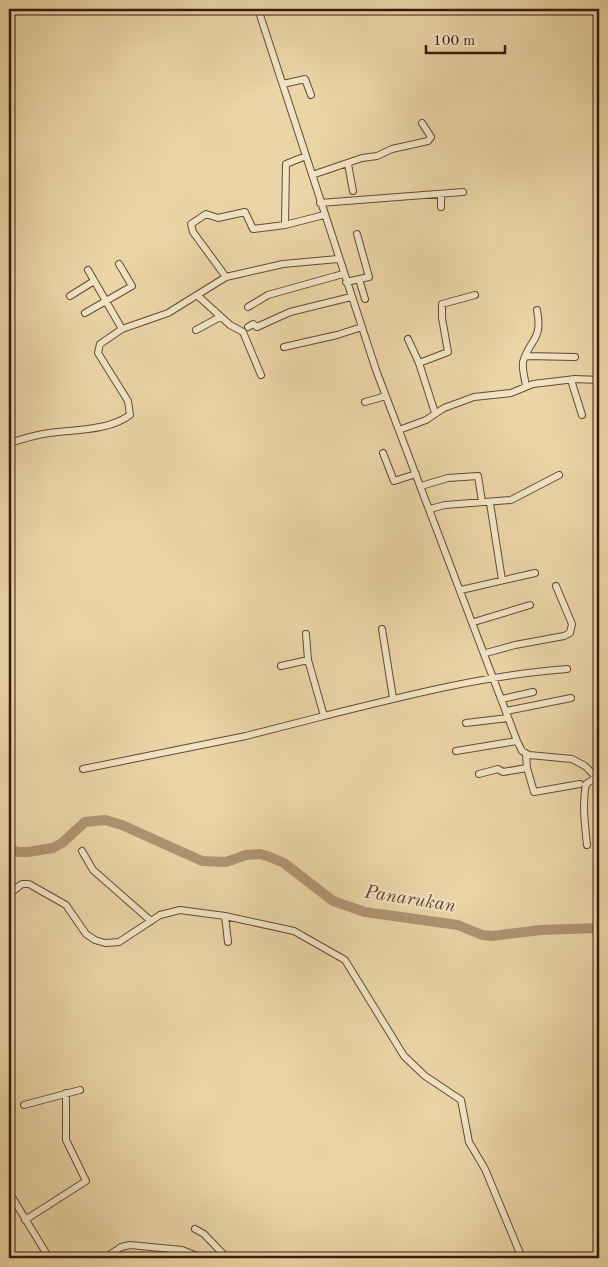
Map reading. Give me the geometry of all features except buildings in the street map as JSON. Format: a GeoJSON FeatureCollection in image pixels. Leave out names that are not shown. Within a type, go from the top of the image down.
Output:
{"type":"FeatureCollection","features":[{"type":"Feature","properties":{"kind":"street"},"geometry":{"type":"LineString","coordinates":[[258,9],[338,259],[386,396],[486,653],[517,741],[526,754],[527,768],[534,792],[580,784]]}},
{"type":"Feature","properties":{"kind":"street"},"geometry":{"type":"LineString","coordinates":[[283,84],[304,79],[311,95]]}},
{"type":"Feature","properties":{"kind":"street"},"geometry":{"type":"LineString","coordinates":[[312,175],[377,156],[392,149],[428,141],[431,136],[422,123]]}},
{"type":"Feature","properties":{"kind":"street"},"geometry":{"type":"LineString","coordinates":[[285,225],[286,164],[306,156]]}},
{"type":"Feature","properties":{"kind":"street"},"geometry":{"type":"LineString","coordinates":[[348,164],[353,191]]}},
{"type":"Feature","properties":{"kind":"street"},"geometry":{"type":"LineString","coordinates":[[320,203],[463,192]]}},
{"type":"Feature","properties":{"kind":"street"},"geometry":{"type":"LineString","coordinates":[[441,194],[441,207]]}},
{"type":"Feature","properties":{"kind":"street"},"geometry":{"type":"LineString","coordinates":[[226,277],[193,232],[192,222],[206,214],[218,218],[243,212],[247,214],[252,229],[285,225],[324,215]]}},
{"type":"Feature","properties":{"kind":"street"},"geometry":{"type":"LineString","coordinates":[[346,282],[369,277],[357,234]]}},
{"type":"Feature","properties":{"kind":"street"},"geometry":{"type":"LineString","coordinates":[[9,443],[44,434],[116,422],[130,415],[128,401],[98,353],[100,344],[122,329],[168,313],[226,277],[282,264],[338,259]]}},
{"type":"Feature","properties":{"kind":"street"},"geometry":{"type":"LineString","coordinates":[[85,313],[132,286],[119,264]]}},
{"type":"Feature","properties":{"kind":"street"},"geometry":{"type":"LineString","coordinates":[[88,270],[122,329]]}},
{"type":"Feature","properties":{"kind":"street"},"geometry":{"type":"LineString","coordinates":[[248,307],[268,295],[343,274]]}},
{"type":"Feature","properties":{"kind":"street"},"geometry":{"type":"LineString","coordinates":[[359,279],[365,299]]}},
{"type":"Feature","properties":{"kind":"street"},"geometry":{"type":"LineString","coordinates":[[70,296],[94,280]]}},
{"type":"Feature","properties":{"kind":"street"},"geometry":{"type":"LineString","coordinates":[[419,364],[448,352],[442,318],[442,304],[475,295]]}},
{"type":"Feature","properties":{"kind":"street"},"geometry":{"type":"LineString","coordinates":[[198,296],[220,317],[235,329],[243,332],[261,375]]}},
{"type":"Feature","properties":{"kind":"street"},"geometry":{"type":"LineString","coordinates":[[248,328],[253,324],[258,327],[299,309],[351,296]]}},
{"type":"Feature","properties":{"kind":"street"},"geometry":{"type":"LineString","coordinates":[[526,386],[523,368],[526,356],[538,336],[540,324],[537,310]]}},
{"type":"Feature","properties":{"kind":"street"},"geometry":{"type":"LineString","coordinates":[[196,330],[220,317]]}},
{"type":"Feature","properties":{"kind":"street"},"geometry":{"type":"LineString","coordinates":[[284,347],[337,336],[362,327]]}},
{"type":"Feature","properties":{"kind":"street"},"geometry":{"type":"LineString","coordinates":[[408,339],[419,364],[435,413]]}},
{"type":"Feature","properties":{"kind":"street"},"geometry":{"type":"LineString","coordinates":[[526,356],[575,357]]}},
{"type":"Feature","properties":{"kind":"street"},"geometry":{"type":"LineString","coordinates":[[399,430],[426,420],[435,413],[474,397],[511,393],[526,386],[571,380],[599,380]]}},
{"type":"Feature","properties":{"kind":"street"},"geometry":{"type":"LineString","coordinates":[[571,380],[582,415]]}},
{"type":"Feature","properties":{"kind":"street"},"geometry":{"type":"LineString","coordinates":[[365,402],[386,396]]}},
{"type":"Feature","properties":{"kind":"street"},"geometry":{"type":"LineString","coordinates":[[383,453],[394,481],[416,474]]}},
{"type":"Feature","properties":{"kind":"street"},"geometry":{"type":"LineString","coordinates":[[430,509],[445,505],[490,503],[520,497],[559,475]]}},
{"type":"Feature","properties":{"kind":"street"},"geometry":{"type":"LineString","coordinates":[[421,486],[448,478],[478,476],[482,502]]}},
{"type":"Feature","properties":{"kind":"street"},"geometry":{"type":"LineString","coordinates":[[490,503],[502,580]]}},
{"type":"Feature","properties":{"kind":"street"},"geometry":{"type":"LineString","coordinates":[[461,590],[535,573]]}},
{"type":"Feature","properties":{"kind":"street"},"geometry":{"type":"LineString","coordinates":[[486,653],[515,645],[564,636],[570,633],[572,624],[556,586]]}},
{"type":"Feature","properties":{"kind":"street"},"geometry":{"type":"LineString","coordinates":[[474,622],[530,605]]}},
{"type":"Feature","properties":{"kind":"street"},"geometry":{"type":"LineString","coordinates":[[382,629],[394,698]]}},
{"type":"Feature","properties":{"kind":"street"},"geometry":{"type":"LineString","coordinates":[[306,634],[308,660],[324,716]]}},
{"type":"Feature","properties":{"kind":"street"},"geometry":{"type":"LineString","coordinates":[[281,666],[308,660]]}},
{"type":"Feature","properties":{"kind":"street"},"geometry":{"type":"LineString","coordinates":[[83,769],[246,736],[394,698],[494,678],[567,669]]}},
{"type":"Feature","properties":{"kind":"street"},"geometry":{"type":"LineString","coordinates":[[502,699],[533,692]]}},
{"type":"Feature","properties":{"kind":"street"},"geometry":{"type":"LineString","coordinates":[[466,723],[572,698]]}},
{"type":"Feature","properties":{"kind":"street"},"geometry":{"type":"LineString","coordinates":[[456,751],[517,741]]}},
{"type":"Feature","properties":{"kind":"street"},"geometry":{"type":"LineString","coordinates":[[526,754],[572,759],[585,766],[598,778],[586,784],[584,790],[587,845]]}},
{"type":"Feature","properties":{"kind":"street"},"geometry":{"type":"LineString","coordinates":[[479,774],[498,769],[503,772],[527,768]]}},
{"type":"Feature","properties":{"kind":"street"},"geometry":{"type":"LineString","coordinates":[[82,851],[93,870],[151,921]]}},
{"type":"Feature","properties":{"kind":"street"},"geometry":{"type":"LineString","coordinates":[[9,894],[21,885],[28,884],[66,905],[86,934],[95,940],[106,943],[119,942],[151,921],[175,911],[193,911],[289,929],[347,962],[399,1049],[410,1063],[430,1080],[461,1100],[469,1142],[492,1184],[522,1258]]}},
{"type":"Feature","properties":{"kind":"street"},"geometry":{"type":"LineString","coordinates":[[225,916],[228,942]]}},
{"type":"Feature","properties":{"kind":"street"},"geometry":{"type":"LineString","coordinates":[[24,1105],[80,1090]]}},
{"type":"Feature","properties":{"kind":"street"},"geometry":{"type":"LineString","coordinates":[[25,1220],[86,1180],[66,1140],[66,1094]]}},
{"type":"Feature","properties":{"kind":"street"},"geometry":{"type":"LineString","coordinates":[[9,1192],[49,1258]]}},
{"type":"Feature","properties":{"kind":"street"},"geometry":{"type":"LineString","coordinates":[[195,1229],[204,1234],[227,1258]]}},
{"type":"Feature","properties":{"kind":"street"},"geometry":{"type":"LineString","coordinates":[[105,1258],[121,1247],[130,1245],[182,1250],[202,1258]]}},
{"type":"Feature","properties":{"kind":"street"},"geometry":{"type":"LineString","coordinates":[[212,1258],[222,1258]]}},
{"type":"Feature","properties":{"kind":"waterway","name":"Panarukan"},"geometry":{"type":"LineString","coordinates":[[9,848],[18,852],[53,848],[62,843],[85,822],[105,820],[122,825],[202,861],[226,862],[246,855],[260,854],[270,857],[284,863],[333,901],[365,912],[458,925],[482,935],[492,936],[541,930],[599,928]]}}]}
